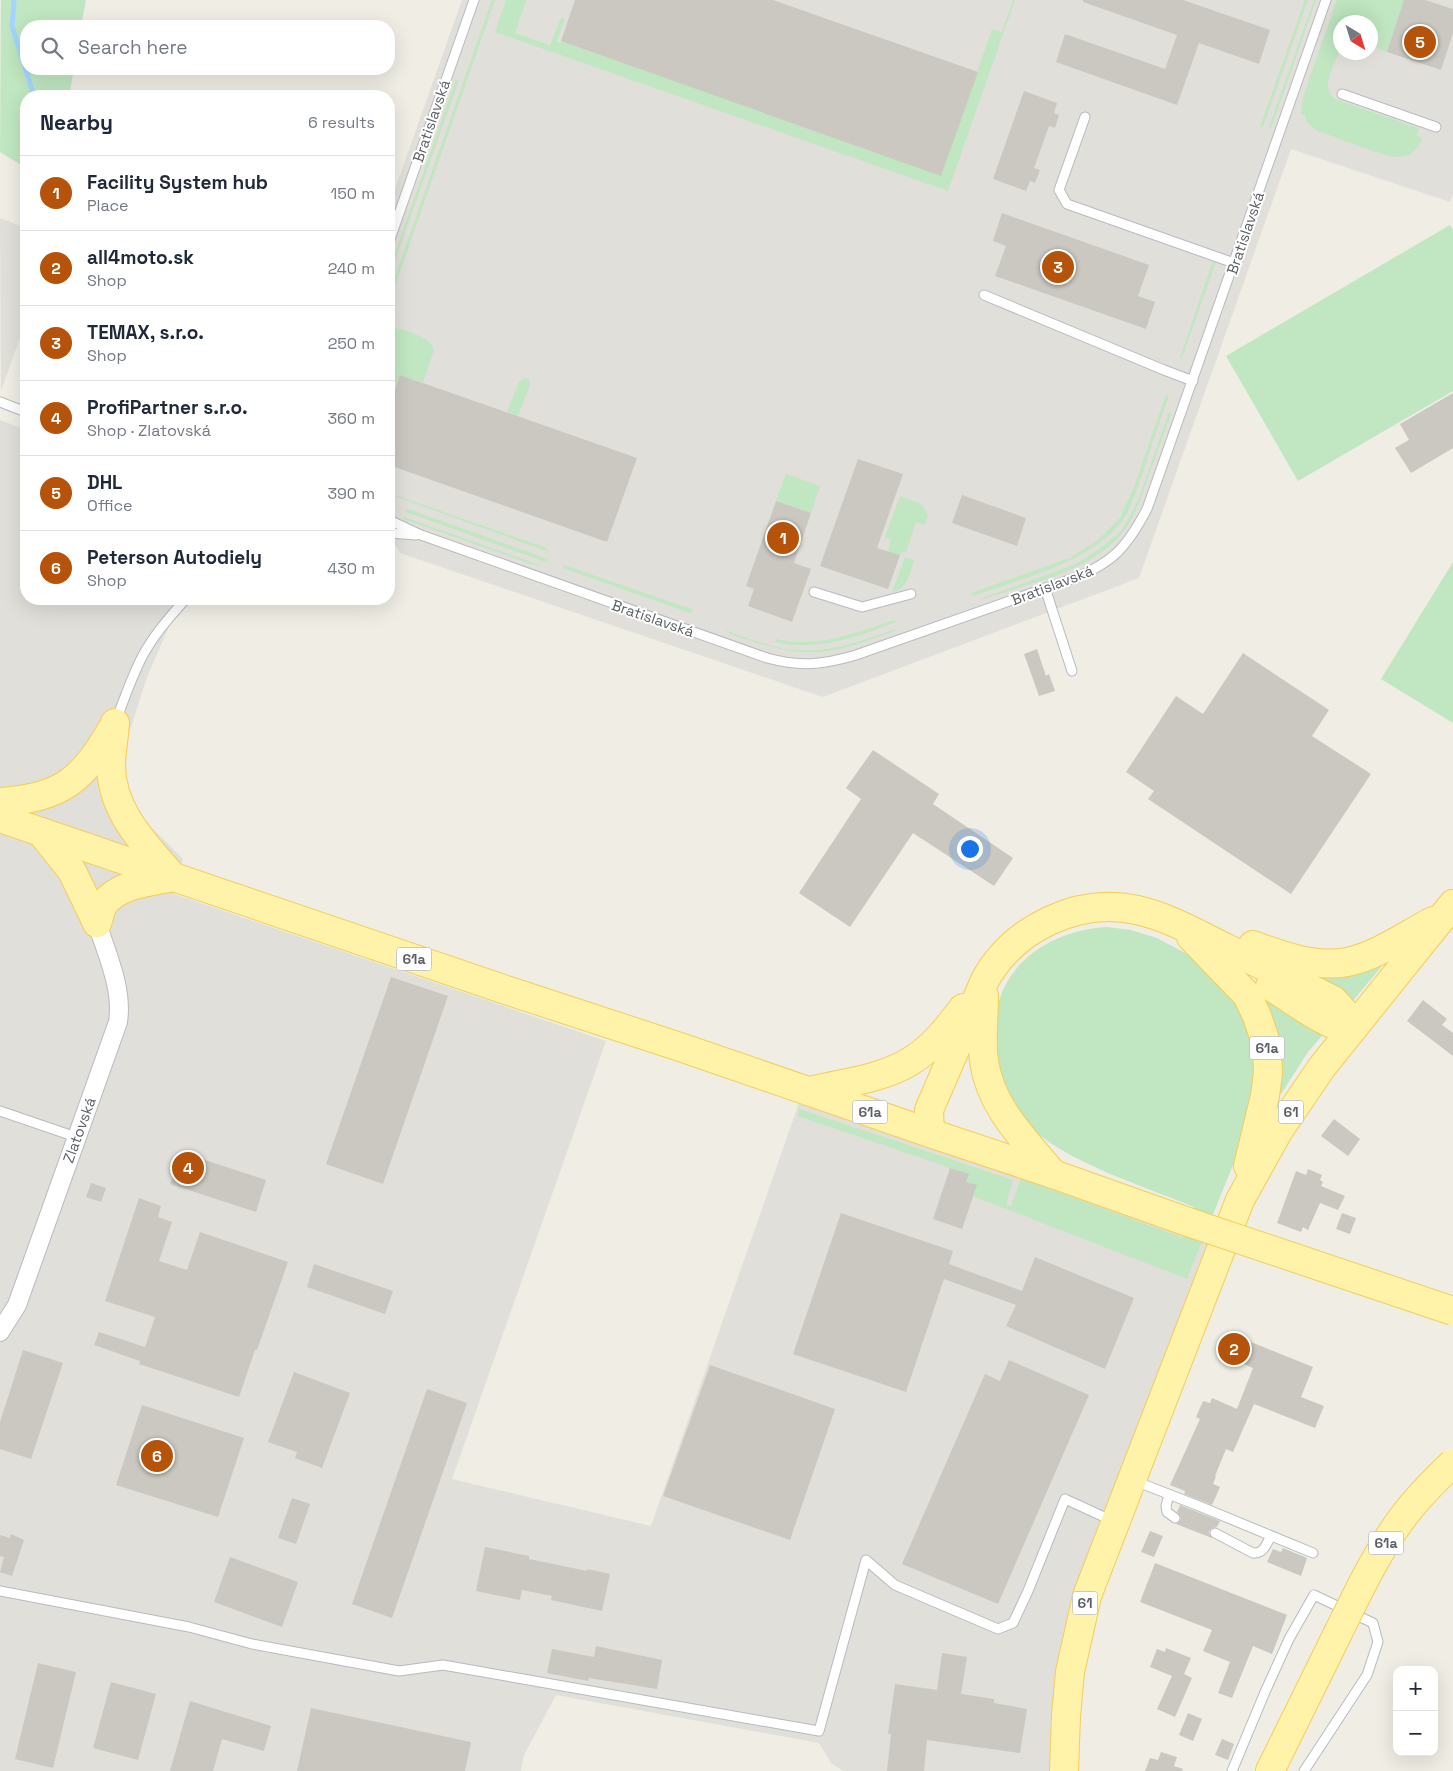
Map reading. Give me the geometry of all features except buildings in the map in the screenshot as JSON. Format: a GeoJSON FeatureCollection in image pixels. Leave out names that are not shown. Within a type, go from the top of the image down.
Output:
{"type":"FeatureCollection","features":[{"type":"Feature","properties":{"kind":"main road"},"geometry":{"type":"LineString","coordinates":[[0,802],[44,795],[65,786],[85,769],[100,750],[115,723]]}},
{"type":"Feature","properties":{"kind":"main road"},"geometry":{"type":"LineString","coordinates":[[97,922],[102,907],[114,895],[130,887],[173,877],[133,830],[120,809],[113,786],[111,763],[115,723]]}},
{"type":"Feature","properties":{"kind":"main road","name":"61a"},"geometry":{"type":"LineString","coordinates":[[0,818],[810,1091],[1188,1222],[1453,1311]]}},
{"type":"Feature","properties":{"kind":"main road"},"geometry":{"type":"LineString","coordinates":[[41,832],[72,871],[97,922]]}},
{"type":"Feature","properties":{"kind":"main road","name":"61a"},"geometry":{"type":"LineString","coordinates":[[810,1091],[869,1077],[892,1070],[911,1061],[930,1047],[946,1030],[985,980],[992,968],[1015,943],[1045,923],[1072,912],[1086,909],[1119,907],[1144,912],[1178,924],[1333,1000],[1345,1013],[1350,1031]]}},
{"type":"Feature","properties":{"kind":"main road","name":"61a"},"geometry":{"type":"LineString","coordinates":[[1178,924],[1226,934],[1297,959],[1320,963],[1346,962],[1376,952],[1449,909]]}},
{"type":"Feature","properties":{"kind":"main road","name":"61"},"geometry":{"type":"LineString","coordinates":[[1064,1771],[1066,1716],[1072,1658],[1087,1596],[1240,1200],[1264,1154],[1322,1066],[1449,909]]}},
{"type":"Feature","properties":{"kind":"main road","name":"61a"},"geometry":{"type":"LineString","coordinates":[[1178,924],[1247,995],[1257,1016],[1267,1046],[1268,1073],[1265,1096],[1240,1200]]}},
{"type":"Feature","properties":{"kind":"main road"},"geometry":{"type":"LineString","coordinates":[[985,980],[984,1062],[992,1092],[1010,1122],[1053,1174]]}},
{"type":"Feature","properties":{"kind":"main road","name":"61a"},"geometry":{"type":"LineString","coordinates":[[930,1133],[947,1116],[985,980]]}},
{"type":"Feature","properties":{"kind":"main road","name":"61a"},"geometry":{"type":"LineString","coordinates":[[1270,1771],[1368,1573],[1403,1517],[1426,1489],[1453,1463]]}},
{"type":"Feature","properties":{"kind":"street","name":"Zlatovská"},"geometry":{"type":"LineString","coordinates":[[0,1332],[17,1305],[118,1022],[120,1009],[115,978],[97,922]]}},
{"type":"Feature","properties":{"kind":"lane","name":"Bratislavská"},"geometry":{"type":"LineString","coordinates":[[395,225],[474,0]]}},
{"type":"Feature","properties":{"kind":"lane","name":"Bratislavská"},"geometry":{"type":"LineString","coordinates":[[421,536],[767,658],[798,664],[836,661],[856,655],[1081,576],[1099,567],[1123,548],[1135,533],[1148,509],[1326,0]]}},
{"type":"Feature","properties":{"kind":"lane"},"geometry":{"type":"LineString","coordinates":[[1342,94],[1436,127]]}},
{"type":"Feature","properties":{"kind":"lane"},"geometry":{"type":"LineString","coordinates":[[1085,117],[1059,190],[1066,204],[1234,263]]}},
{"type":"Feature","properties":{"kind":"lane"},"geometry":{"type":"LineString","coordinates":[[984,295],[1192,381]]}},
{"type":"Feature","properties":{"kind":"lane"},"geometry":{"type":"LineString","coordinates":[[0,402],[20,410]]}},
{"type":"Feature","properties":{"kind":"lane"},"geometry":{"type":"LineString","coordinates":[[395,523],[421,536]]}},
{"type":"Feature","properties":{"kind":"lane"},"geometry":{"type":"LineString","coordinates":[[395,533],[421,536]]}},
{"type":"Feature","properties":{"kind":"lane"},"geometry":{"type":"LineString","coordinates":[[1045,588],[1072,671]]}},
{"type":"Feature","properties":{"kind":"lane"},"geometry":{"type":"LineString","coordinates":[[814,592],[856,607],[911,594]]}},
{"type":"Feature","properties":{"kind":"lane"},"geometry":{"type":"LineString","coordinates":[[115,723],[144,654],[169,618],[181,605]]}},
{"type":"Feature","properties":{"kind":"lane"},"geometry":{"type":"LineString","coordinates":[[0,1111],[76,1137]]}},
{"type":"Feature","properties":{"kind":"lane"},"geometry":{"type":"LineString","coordinates":[[1132,1480],[1313,1553]]}},
{"type":"Feature","properties":{"kind":"lane"},"geometry":{"type":"LineString","coordinates":[[1168,1495],[1166,1506],[1168,1512],[1175,1518]]}},
{"type":"Feature","properties":{"kind":"lane"},"geometry":{"type":"LineString","coordinates":[[0,1591],[189,1627],[252,1644],[399,1671],[444,1665],[819,1731],[866,1560],[895,1585],[998,1629],[1013,1624],[1065,1499],[1116,1522]]}},
{"type":"Feature","properties":{"kind":"lane"},"geometry":{"type":"LineString","coordinates":[[1215,1533],[1253,1553],[1263,1551],[1271,1536]]}},
{"type":"Feature","properties":{"kind":"lane"},"geometry":{"type":"LineString","coordinates":[[1232,1771],[1289,1639],[1314,1595],[1373,1623],[1378,1642],[1367,1675],[1304,1771]]}},
{"type":"Feature","properties":{"kind":"shaded area"},"geometry":{"type":"Polygon","coordinates":[[[462,0],[1453,0],[1453,194],[1450,202],[1291,149],[1139,578],[823,697],[400,553],[395,544],[395,189],[462,0]]]}},
{"type":"Feature","properties":{"kind":"shaded area"},"geometry":{"type":"Polygon","coordinates":[[[0,218],[20,226],[20,338],[1,391],[0,218]]]}},
{"type":"Feature","properties":{"kind":"shaded area"},"geometry":{"type":"Polygon","coordinates":[[[0,420],[20,428],[20,605],[178,605],[147,677],[116,774],[133,809],[183,859],[174,894],[606,1041],[452,1479],[651,1526],[799,1103],[992,1164],[1209,1242],[1068,1613],[1054,1689],[1053,1771],[843,1771],[831,1763],[819,1743],[556,1695],[524,1755],[521,1771],[0,1771],[0,420]]]}},
{"type":"Feature","properties":{"kind":"green space"},"geometry":{"type":"Polygon","coordinates":[[[1,0],[86,0],[82,20],[20,20],[20,75],[73,75],[70,90],[20,90],[20,164],[0,152],[1,0]]]}},
{"type":"Feature","properties":{"kind":"green space"},"geometry":{"type":"Polygon","coordinates":[[[492,0],[495,0],[395,286],[395,277],[492,0]]]}},
{"type":"Feature","properties":{"kind":"green space"},"geometry":{"type":"Polygon","coordinates":[[[506,0],[526,0],[515,33],[550,45],[561,18],[565,19],[557,42],[560,43],[561,41],[941,175],[992,29],[1002,32],[1013,0],[1015,0],[948,191],[495,32],[506,0]]]}},
{"type":"Feature","properties":{"kind":"green space"},"geometry":{"type":"Polygon","coordinates":[[[1305,0],[1308,0],[1263,127],[1260,127],[1305,0]]]}},
{"type":"Feature","properties":{"kind":"green space"},"geometry":{"type":"Polygon","coordinates":[[[1314,0],[1316,0],[1273,123],[1268,130],[1314,0]]]}},
{"type":"Feature","properties":{"kind":"green space"},"geometry":{"type":"Polygon","coordinates":[[[1337,0],[1404,0],[1387,52],[1378,49],[1378,15],[1333,15],[1333,60],[1335,60],[1328,82],[1328,89],[1337,100],[1419,128],[1417,136],[1422,138],[1414,151],[1403,157],[1383,154],[1320,132],[1306,121],[1305,115],[1301,114],[1303,97],[1337,0]]]}},
{"type":"Feature","properties":{"kind":"green space"},"geometry":{"type":"Polygon","coordinates":[[[456,79],[459,80],[395,260],[395,254],[456,79]]]}},
{"type":"Feature","properties":{"kind":"green space"},"geometry":{"type":"Polygon","coordinates":[[[1450,225],[1453,230],[1453,391],[1298,481],[1226,356],[1450,225]]]}},
{"type":"Feature","properties":{"kind":"green space"},"geometry":{"type":"Polygon","coordinates":[[[1216,252],[1219,253],[1183,355],[1180,358],[1216,252]]]}},
{"type":"Feature","properties":{"kind":"green space"},"geometry":{"type":"Polygon","coordinates":[[[395,328],[422,337],[432,345],[434,350],[423,382],[400,375],[395,390],[395,328]]]}},
{"type":"Feature","properties":{"kind":"green space"},"geometry":{"type":"Polygon","coordinates":[[[527,378],[530,381],[530,385],[518,416],[507,412],[519,382],[527,378]]]}},
{"type":"Feature","properties":{"kind":"green space"},"geometry":{"type":"Polygon","coordinates":[[[1166,395],[1169,396],[1131,504],[1126,516],[1109,535],[1093,548],[1054,568],[973,596],[971,593],[1070,558],[1098,540],[1120,518],[1134,487],[1166,395]]]}},
{"type":"Feature","properties":{"kind":"green space"},"geometry":{"type":"Polygon","coordinates":[[[1169,412],[1171,414],[1139,504],[1130,522],[1117,538],[1102,552],[1066,572],[980,599],[1076,564],[1101,548],[1121,531],[1139,498],[1169,412]]]}},
{"type":"Feature","properties":{"kind":"green space"},"geometry":{"type":"Polygon","coordinates":[[[786,474],[820,486],[811,513],[776,501],[786,474]]]}},
{"type":"Feature","properties":{"kind":"green space"},"geometry":{"type":"Polygon","coordinates":[[[395,495],[544,547],[549,552],[395,496],[395,495]]]}},
{"type":"Feature","properties":{"kind":"green space"},"geometry":{"type":"Polygon","coordinates":[[[900,496],[922,504],[928,515],[925,525],[916,522],[906,552],[902,551],[900,555],[888,551],[891,540],[885,537],[900,496]]]}},
{"type":"Feature","properties":{"kind":"green space"},"geometry":{"type":"Polygon","coordinates":[[[408,509],[548,559],[546,562],[406,512],[408,509]]]}},
{"type":"Feature","properties":{"kind":"green space"},"geometry":{"type":"Polygon","coordinates":[[[404,517],[540,565],[531,564],[403,519],[404,517]]]}},
{"type":"Feature","properties":{"kind":"green space"},"geometry":{"type":"Polygon","coordinates":[[[905,557],[914,560],[910,575],[902,587],[892,592],[905,557]]]}},
{"type":"Feature","properties":{"kind":"green space"},"geometry":{"type":"Polygon","coordinates":[[[1453,562],[1453,723],[1381,679],[1453,562]]]}},
{"type":"Feature","properties":{"kind":"green space"},"geometry":{"type":"Polygon","coordinates":[[[564,565],[694,610],[690,613],[563,568],[564,565]]]}},
{"type":"Feature","properties":{"kind":"green space"},"geometry":{"type":"Polygon","coordinates":[[[895,620],[896,622],[852,638],[822,644],[791,645],[775,642],[776,639],[792,642],[822,641],[895,620]]]}},
{"type":"Feature","properties":{"kind":"green space"},"geometry":{"type":"Polygon","coordinates":[[[899,628],[850,646],[814,652],[800,652],[772,647],[730,634],[725,630],[781,648],[811,650],[841,646],[899,628]]]}},
{"type":"Feature","properties":{"kind":"green space"},"geometry":{"type":"Polygon","coordinates":[[[1107,927],[1131,930],[1157,938],[1189,955],[1220,979],[1234,992],[1259,1060],[1239,1150],[1187,1279],[973,1196],[976,1185],[966,1182],[968,1174],[798,1116],[799,1109],[1013,1180],[1006,1205],[1011,1206],[1021,1178],[1183,1238],[1194,1207],[1084,1162],[1044,1139],[1017,1112],[1003,1088],[995,1063],[997,1009],[1003,991],[1023,961],[1037,950],[1070,934],[1088,929],[1107,927]]]}},
{"type":"Feature","properties":{"kind":"green space"},"geometry":{"type":"Polygon","coordinates":[[[1386,961],[1352,1002],[1283,965],[1386,961]]]}},
{"type":"Feature","properties":{"kind":"green space"},"geometry":{"type":"Polygon","coordinates":[[[1257,986],[1326,1031],[1308,1052],[1281,1094],[1279,1093],[1281,1070],[1257,986]]]}},
{"type":"Feature","properties":{"kind":"waterway"},"geometry":{"type":"LineString","coordinates":[[14,0],[12,26],[20,51]]}},
{"type":"Feature","properties":{"kind":"waterway"},"geometry":{"type":"LineString","coordinates":[[27,75],[32,90]]}},
{"type":"Feature","properties":{"kind":"place","name":"DHL"},"geometry":{"type":"Point","coordinates":[1420,42]}},
{"type":"Feature","properties":{"kind":"place","name":"TEMAX, s.r.o."},"geometry":{"type":"Point","coordinates":[1058,267]}},
{"type":"Feature","properties":{"kind":"place","name":"Facility System hub"},"geometry":{"type":"Point","coordinates":[783,538]}},
{"type":"Feature","properties":{"kind":"place","name":"ProfiPartner s.r.o."},"geometry":{"type":"Point","coordinates":[188,1168]}},
{"type":"Feature","properties":{"kind":"place","name":"all4moto.sk"},"geometry":{"type":"Point","coordinates":[1234,1349]}},
{"type":"Feature","properties":{"kind":"place","name":"Peterson Autodiely"},"geometry":{"type":"Point","coordinates":[157,1456]}}]}
